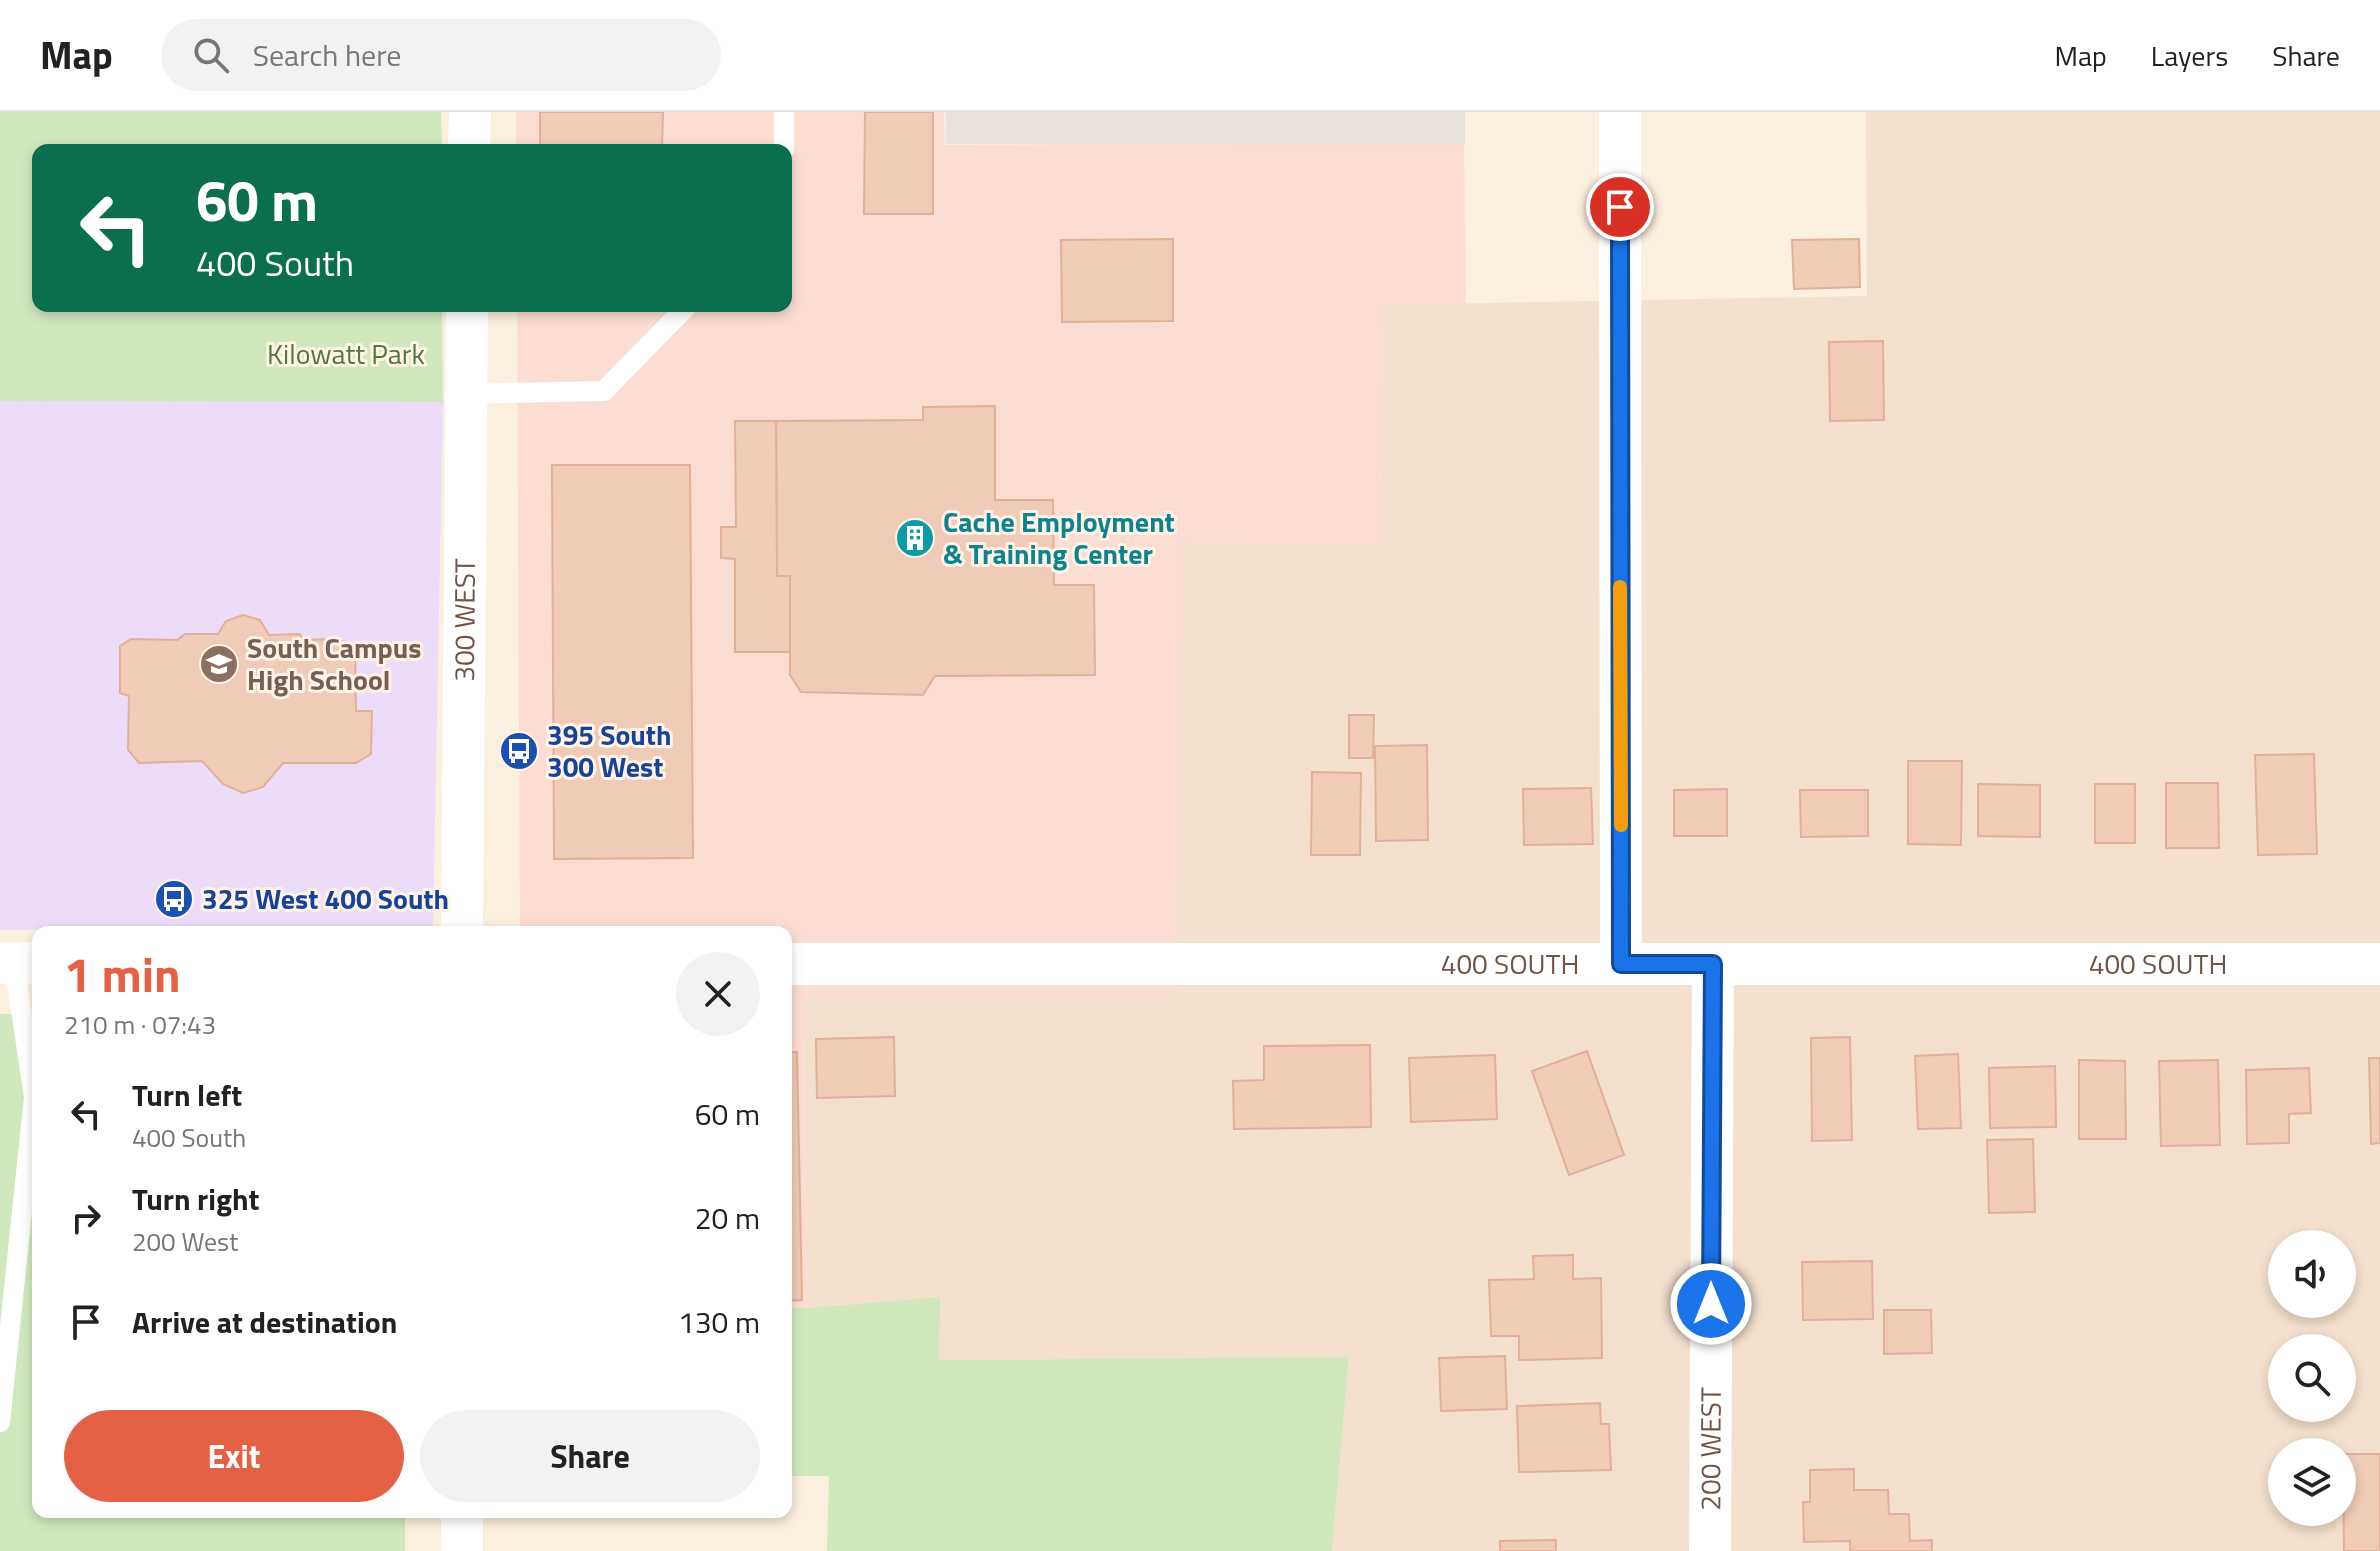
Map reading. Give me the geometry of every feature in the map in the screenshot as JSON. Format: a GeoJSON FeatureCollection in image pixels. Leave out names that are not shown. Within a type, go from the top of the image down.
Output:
{"type":"FeatureCollection","features":[{"type":"Feature","properties":{"kind":"street"},"geometry":{"type":"LineString","coordinates":[[469,144],[470,112]]}},
{"type":"Feature","properties":{"kind":"street"},"geometry":{"type":"LineString","coordinates":[[1620,112],[1621,964]]}},
{"type":"Feature","properties":{"kind":"street","name":"300 WEST"},"geometry":{"type":"LineString","coordinates":[[462,926],[467,312]]}},
{"type":"Feature","properties":{"kind":"street","name":"400 SOUTH"},"geometry":{"type":"LineString","coordinates":[[792,964],[2380,964]]}},
{"type":"Feature","properties":{"kind":"street","name":"200 WEST"},"geometry":{"type":"LineString","coordinates":[[1710,1551],[1713,964]]}},
{"type":"Feature","properties":{"kind":"street"},"geometry":{"type":"LineString","coordinates":[[462,1518],[462,1551]]}},
{"type":"Feature","properties":{"kind":"lane"},"geometry":{"type":"LineString","coordinates":[[784,112],[784,144]]}},
{"type":"Feature","properties":{"kind":"lane"},"geometry":{"type":"LineString","coordinates":[[466,394],[604,391],[681,312]]}},
{"type":"Feature","properties":{"kind":"lane"},"geometry":{"type":"LineString","coordinates":[[17,963],[32,1081]]}},
{"type":"Feature","properties":{"kind":"lane"},"geometry":{"type":"LineString","coordinates":[[0,1422],[32,1116]]}},
{"type":"Feature","properties":{"kind":"shaded area"},"geometry":{"type":"Polygon","coordinates":[[[516,112],[944,112],[945,145],[1464,144],[1466,304],[1382,306],[1380,546],[1183,543],[1175,996],[804,996],[808,1308],[792,1308],[792,926],[520,926],[517,312],[792,312],[792,144],[516,144],[516,112]]]}},
{"type":"Feature","properties":{"kind":"shaded area"},"geometry":{"type":"Polygon","coordinates":[[[946,112],[1465,112],[1465,145],[946,144],[946,112]]]}},
{"type":"Feature","properties":{"kind":"shaded area"},"geometry":{"type":"Polygon","coordinates":[[[1866,112],[2380,112],[2380,1551],[1332,1551],[1349,1358],[939,1360],[939,1297],[808,1308],[803,996],[1175,996],[1182,543],[1380,546],[1382,305],[1867,296],[1866,112]]]}},
{"type":"Feature","properties":{"kind":"shaded area","name":"South Campus High School"},"geometry":{"type":"Polygon","coordinates":[[[0,401],[443,402],[433,926],[32,926],[32,930],[0,930],[0,401]]]}},
{"type":"Feature","properties":{"kind":"green space","name":"Kilowatt Park"},"geometry":{"type":"Polygon","coordinates":[[[0,112],[441,112],[442,144],[32,144],[32,312],[442,312],[443,402],[0,401],[0,112]]]}},
{"type":"Feature","properties":{"kind":"green space"},"geometry":{"type":"Polygon","coordinates":[[[0,1014],[32,1014],[32,1518],[405,1518],[405,1551],[0,1551],[0,1014]]]}},
{"type":"Feature","properties":{"kind":"green space"},"geometry":{"type":"Polygon","coordinates":[[[940,1297],[939,1360],[1349,1357],[1332,1551],[827,1551],[829,1476],[792,1476],[792,1308],[940,1297]]]}},
{"type":"Feature","properties":{"kind":"building"},"geometry":{"type":"Polygon","coordinates":[[[540,112],[663,112],[662,144],[540,144],[540,112]]]}},
{"type":"Feature","properties":{"kind":"building"},"geometry":{"type":"Polygon","coordinates":[[[865,112],[933,112],[933,214],[864,214],[865,112]]]}},
{"type":"Feature","properties":{"kind":"building"},"geometry":{"type":"Polygon","coordinates":[[[1173,239],[1173,321],[1062,322],[1061,240],[1173,239]]]}},
{"type":"Feature","properties":{"kind":"building"},"geometry":{"type":"Polygon","coordinates":[[[1859,239],[1860,287],[1794,289],[1792,240],[1859,239]]]}},
{"type":"Feature","properties":{"kind":"building"},"geometry":{"type":"Polygon","coordinates":[[[1883,341],[1884,420],[1830,421],[1829,342],[1883,341]]]}},
{"type":"Feature","properties":{"kind":"building","name":"Cache Employment & Training Center"},"geometry":{"type":"Polygon","coordinates":[[[995,406],[995,500],[1053,500],[1054,585],[1094,585],[1095,675],[935,676],[923,695],[801,692],[790,675],[790,576],[777,576],[776,421],[923,420],[923,407],[995,406]]]}},
{"type":"Feature","properties":{"kind":"building"},"geometry":{"type":"Polygon","coordinates":[[[735,421],[776,421],[777,576],[790,576],[790,652],[735,652],[735,559],[721,558],[721,527],[736,527],[735,421]]]}},
{"type":"Feature","properties":{"kind":"building"},"geometry":{"type":"Polygon","coordinates":[[[552,465],[690,465],[693,858],[554,859],[552,465]]]}},
{"type":"Feature","properties":{"kind":"building"},"geometry":{"type":"Polygon","coordinates":[[[243,615],[260,620],[269,635],[300,634],[303,640],[338,639],[355,650],[356,711],[372,711],[371,754],[356,763],[283,763],[263,787],[243,793],[223,784],[202,761],[139,763],[128,750],[129,696],[120,693],[120,646],[131,639],[177,640],[185,634],[218,634],[226,621],[243,615]]]}},
{"type":"Feature","properties":{"kind":"building"},"geometry":{"type":"Polygon","coordinates":[[[1349,715],[1374,715],[1373,758],[1349,758],[1349,715]]]}},
{"type":"Feature","properties":{"kind":"building"},"geometry":{"type":"Polygon","coordinates":[[[1427,745],[1428,840],[1376,841],[1375,746],[1427,745]]]}},
{"type":"Feature","properties":{"kind":"building"},"geometry":{"type":"Polygon","coordinates":[[[2314,754],[2317,854],[2258,855],[2255,755],[2314,754]]]}},
{"type":"Feature","properties":{"kind":"building"},"geometry":{"type":"Polygon","coordinates":[[[1908,761],[1962,761],[1961,845],[1908,844],[1908,761]]]}},
{"type":"Feature","properties":{"kind":"building"},"geometry":{"type":"Polygon","coordinates":[[[1312,772],[1361,773],[1360,855],[1311,855],[1312,772]]]}},
{"type":"Feature","properties":{"kind":"building"},"geometry":{"type":"Polygon","coordinates":[[[2166,783],[2218,783],[2219,848],[2166,848],[2166,783]]]}},
{"type":"Feature","properties":{"kind":"building"},"geometry":{"type":"Polygon","coordinates":[[[1978,784],[2040,785],[2040,837],[1978,836],[1978,784]]]}},
{"type":"Feature","properties":{"kind":"building"},"geometry":{"type":"Polygon","coordinates":[[[2095,784],[2135,784],[2135,843],[2095,843],[2095,784]]]}},
{"type":"Feature","properties":{"kind":"building"},"geometry":{"type":"Polygon","coordinates":[[[1591,788],[1593,844],[1524,845],[1523,789],[1591,788]]]}},
{"type":"Feature","properties":{"kind":"building"},"geometry":{"type":"Polygon","coordinates":[[[1727,789],[1727,836],[1674,836],[1674,790],[1727,789]]]}},
{"type":"Feature","properties":{"kind":"building"},"geometry":{"type":"Polygon","coordinates":[[[1800,790],[1868,790],[1868,836],[1801,837],[1800,790]]]}},
{"type":"Feature","properties":{"kind":"building"},"geometry":{"type":"Polygon","coordinates":[[[894,1037],[895,1096],[817,1098],[816,1039],[894,1037]]]}},
{"type":"Feature","properties":{"kind":"building"},"geometry":{"type":"Polygon","coordinates":[[[1850,1037],[1852,1140],[1812,1141],[1811,1038],[1850,1037]]]}},
{"type":"Feature","properties":{"kind":"building"},"geometry":{"type":"Polygon","coordinates":[[[1370,1045],[1371,1127],[1234,1129],[1233,1081],[1264,1080],[1264,1046],[1370,1045]]]}},
{"type":"Feature","properties":{"kind":"building"},"geometry":{"type":"Polygon","coordinates":[[[1587,1051],[1624,1155],[1569,1175],[1532,1071],[1587,1051]]]}},
{"type":"Feature","properties":{"kind":"building"},"geometry":{"type":"Polygon","coordinates":[[[792,1052],[797,1052],[802,1300],[792,1301],[792,1052]]]}},
{"type":"Feature","properties":{"kind":"building"},"geometry":{"type":"Polygon","coordinates":[[[1958,1054],[1961,1128],[1918,1129],[1915,1056],[1958,1054]]]}},
{"type":"Feature","properties":{"kind":"building"},"geometry":{"type":"Polygon","coordinates":[[[1495,1055],[1497,1119],[1411,1122],[1409,1058],[1495,1055]]]}},
{"type":"Feature","properties":{"kind":"building"},"geometry":{"type":"Polygon","coordinates":[[[2369,1058],[2380,1058],[2380,1143],[2371,1144],[2369,1058]]]}},
{"type":"Feature","properties":{"kind":"building"},"geometry":{"type":"Polygon","coordinates":[[[2079,1060],[2125,1061],[2126,1139],[2079,1139],[2079,1060]]]}},
{"type":"Feature","properties":{"kind":"building"},"geometry":{"type":"Polygon","coordinates":[[[2218,1060],[2220,1145],[2161,1146],[2159,1061],[2218,1060]]]}},
{"type":"Feature","properties":{"kind":"building"},"geometry":{"type":"Polygon","coordinates":[[[2055,1066],[2056,1127],[1990,1128],[1989,1068],[2055,1066]]]}},
{"type":"Feature","properties":{"kind":"building"},"geometry":{"type":"Polygon","coordinates":[[[2309,1068],[2311,1113],[2289,1114],[2289,1143],[2247,1144],[2246,1070],[2309,1068]]]}},
{"type":"Feature","properties":{"kind":"building"},"geometry":{"type":"Polygon","coordinates":[[[2033,1139],[2035,1212],[1989,1213],[1987,1140],[2033,1139]]]}},
{"type":"Feature","properties":{"kind":"building"},"geometry":{"type":"Polygon","coordinates":[[[1573,1255],[1573,1279],[1601,1278],[1602,1358],[1519,1360],[1519,1336],[1491,1336],[1489,1280],[1534,1279],[1533,1256],[1573,1255]]]}},
{"type":"Feature","properties":{"kind":"building"},"geometry":{"type":"Polygon","coordinates":[[[1872,1261],[1873,1319],[1803,1320],[1802,1262],[1872,1261]]]}},
{"type":"Feature","properties":{"kind":"building"},"geometry":{"type":"Polygon","coordinates":[[[1884,1310],[1931,1310],[1932,1353],[1884,1354],[1884,1310]]]}},
{"type":"Feature","properties":{"kind":"building"},"geometry":{"type":"Polygon","coordinates":[[[1505,1356],[1507,1409],[1441,1411],[1439,1358],[1505,1356]]]}},
{"type":"Feature","properties":{"kind":"building"},"geometry":{"type":"Polygon","coordinates":[[[1600,1403],[1601,1424],[1609,1424],[1611,1470],[1519,1472],[1517,1406],[1600,1403]]]}},
{"type":"Feature","properties":{"kind":"building"},"geometry":{"type":"Polygon","coordinates":[[[2356,1454],[2380,1454],[2380,1551],[2344,1551],[2344,1526],[2356,1526],[2356,1454]]]}},
{"type":"Feature","properties":{"kind":"building"},"geometry":{"type":"Polygon","coordinates":[[[1854,1469],[1854,1490],[1888,1490],[1889,1514],[1909,1514],[1910,1541],[1932,1540],[1932,1551],[1850,1551],[1850,1541],[1804,1542],[1803,1502],[1810,1502],[1810,1470],[1854,1469]]]}},
{"type":"Feature","properties":{"kind":"building"},"geometry":{"type":"Polygon","coordinates":[[[1556,1540],[1556,1551],[1500,1551],[1500,1541],[1556,1540]]]}},
{"type":"Feature","properties":{"kind":"slow traffic"},"geometry":{"type":"LineString","coordinates":[[1620,587],[1621,825]]}},
{"type":"Feature","properties":{"kind":"place","name":"Cache Employment & Training Center"},"geometry":{"type":"Point","coordinates":[915,538]}},
{"type":"Feature","properties":{"kind":"place","name":"South Campus High School"},"geometry":{"type":"Point","coordinates":[219,664]}},
{"type":"Feature","properties":{"kind":"place","name":"395 South 300 West"},"geometry":{"type":"Point","coordinates":[519,751]}},
{"type":"Feature","properties":{"kind":"place","name":"325 West 400 South"},"geometry":{"type":"Point","coordinates":[174,899]}},
{"type":"Feature","properties":{"kind":"route"},"geometry":{"type":"LineString","coordinates":[[1620,207],[1621,964],[1713,964],[1711,1304]]}}]}
